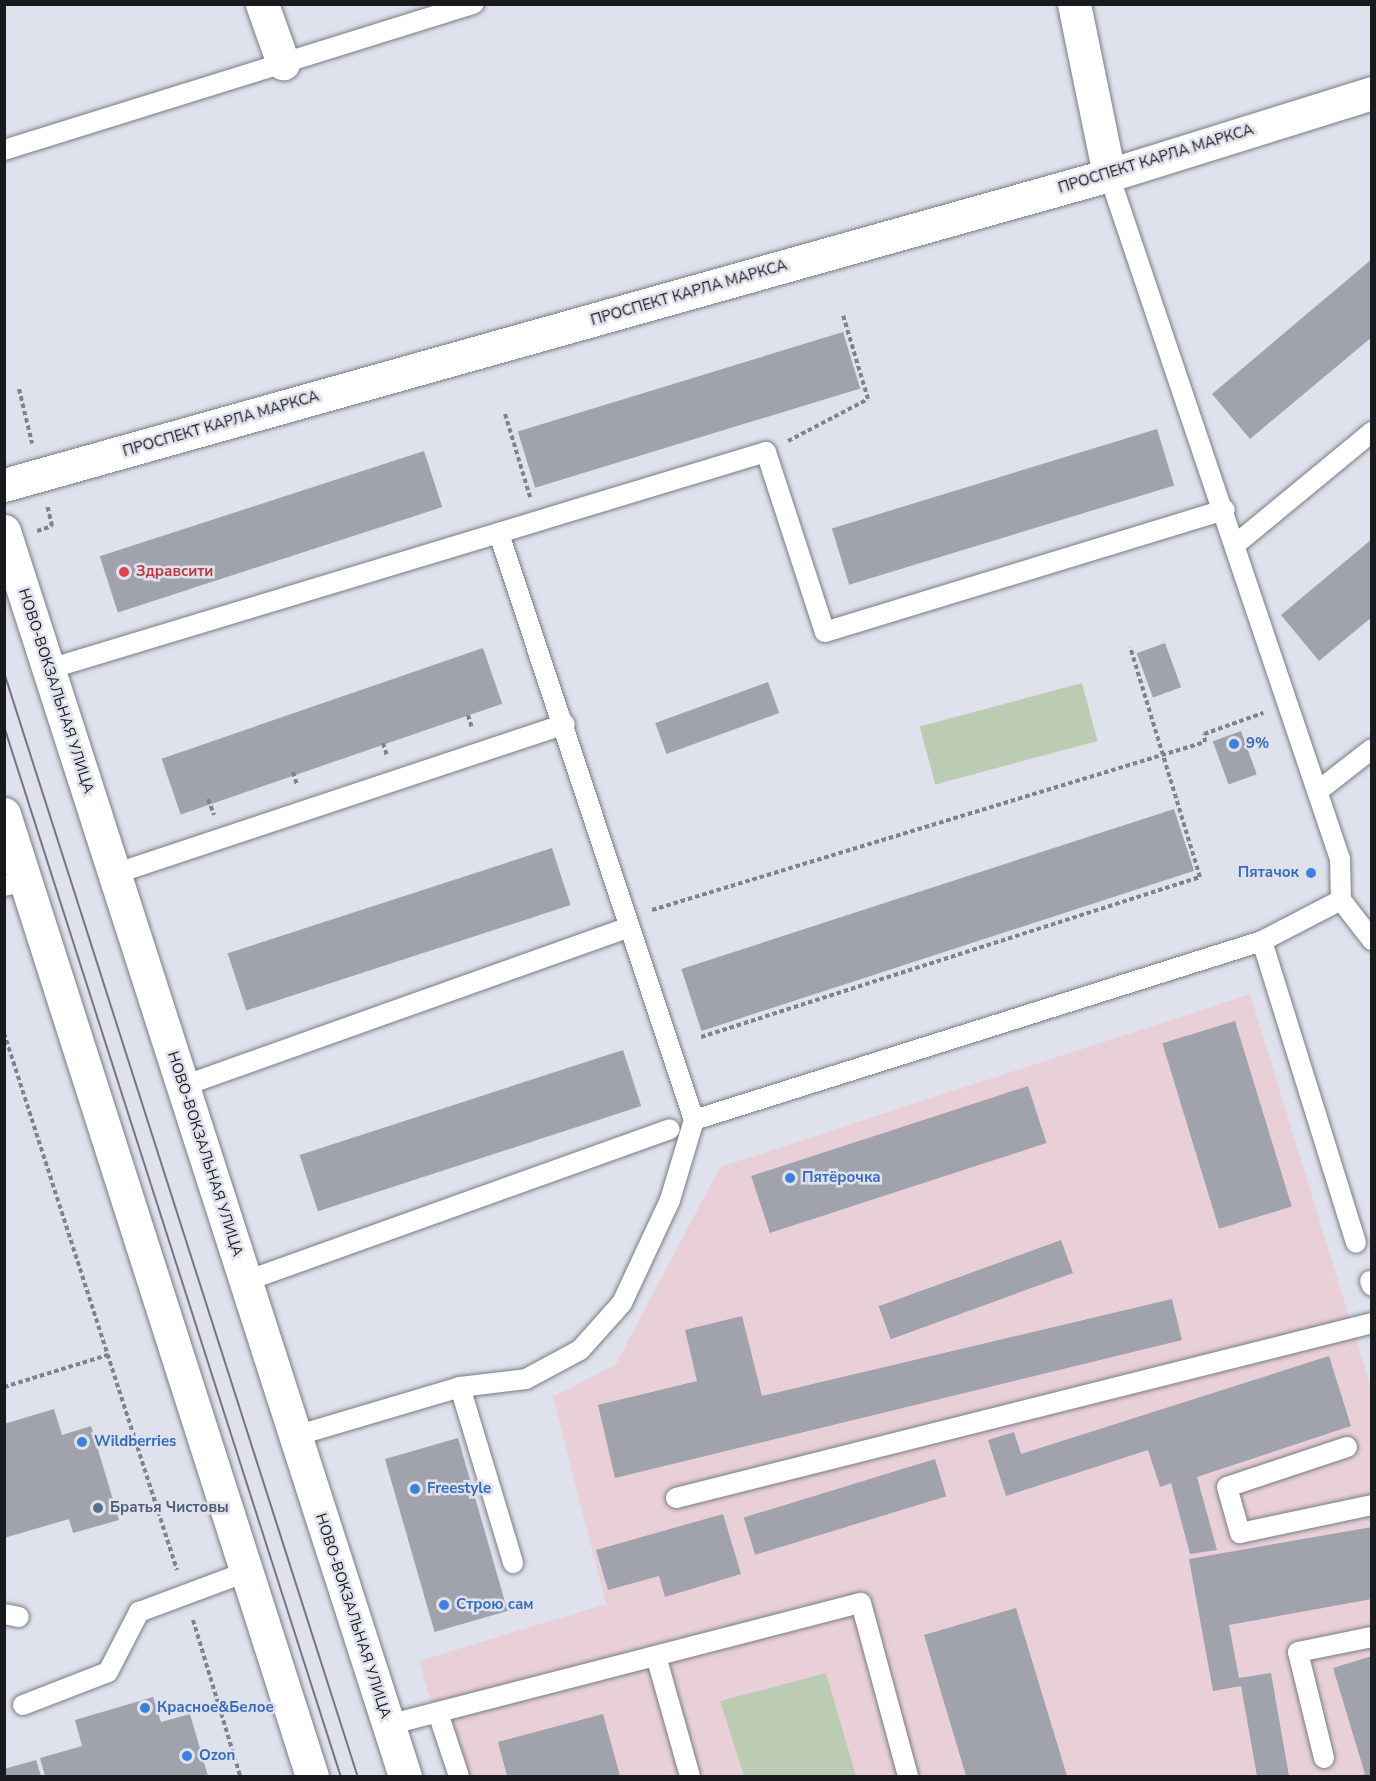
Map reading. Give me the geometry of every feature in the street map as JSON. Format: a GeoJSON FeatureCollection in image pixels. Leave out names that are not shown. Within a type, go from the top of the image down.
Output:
{"type":"FeatureCollection","features":[{"type":"Feature","properties":{"kind":"main road"},"geometry":{"type":"LineString","coordinates":[[262,4],[283,63]]}},
{"type":"Feature","properties":{"kind":"main road"},"geometry":{"type":"LineString","coordinates":[[1074,4],[1109,175]]}},
{"type":"Feature","properties":{"kind":"main road","name":"ПРОСПЕКТ КАРЛА МАРКСА"},"geometry":{"type":"LineString","coordinates":[[4,485],[1109,175],[1371,93]]}},
{"type":"Feature","properties":{"kind":"main road","name":"НОВО-ВОКЗАЛЬНАЯ УЛИЦА"},"geometry":{"type":"LineString","coordinates":[[4,531],[405,1776]]}},
{"type":"Feature","properties":{"kind":"main road"},"geometry":{"type":"LineString","coordinates":[[4,814],[15,884],[246,1572],[312,1776]]}},
{"type":"Feature","properties":{"kind":"lane"},"geometry":{"type":"LineString","coordinates":[[4,150],[474,4]]}},
{"type":"Feature","properties":{"kind":"lane"},"geometry":{"type":"LineString","coordinates":[[1109,175],[1225,510],[1340,859],[1341,900],[1371,940]]}},
{"type":"Feature","properties":{"kind":"lane"},"geometry":{"type":"LineString","coordinates":[[1236,544],[1371,432]]}},
{"type":"Feature","properties":{"kind":"lane"},"geometry":{"type":"LineString","coordinates":[[49,669],[766,452],[825,632],[1225,510]]}},
{"type":"Feature","properties":{"kind":"lane"},"geometry":{"type":"LineString","coordinates":[[295,1436],[460,1387],[526,1379],[580,1350],[622,1303],[670,1200],[694,1120],[629,927],[565,724],[499,534]]}},
{"type":"Feature","properties":{"kind":"lane"},"geometry":{"type":"LineString","coordinates":[[114,874],[565,724]]}},
{"type":"Feature","properties":{"kind":"lane"},"geometry":{"type":"LineString","coordinates":[[1318,791],[1371,749]]}},
{"type":"Feature","properties":{"kind":"lane"},"geometry":{"type":"LineString","coordinates":[[694,1120],[1262,941],[1341,900]]}},
{"type":"Feature","properties":{"kind":"lane"},"geometry":{"type":"LineString","coordinates":[[183,1086],[629,927]]}},
{"type":"Feature","properties":{"kind":"lane"},"geometry":{"type":"LineString","coordinates":[[1262,941],[1356,1243]]}},
{"type":"Feature","properties":{"kind":"lane"},"geometry":{"type":"LineString","coordinates":[[246,1281],[670,1129]]}},
{"type":"Feature","properties":{"kind":"lane"},"geometry":{"type":"LineString","coordinates":[[676,1498],[1371,1323]]}},
{"type":"Feature","properties":{"kind":"lane"},"geometry":{"type":"LineString","coordinates":[[460,1387],[513,1563]]}},
{"type":"Feature","properties":{"kind":"lane"},"geometry":{"type":"LineString","coordinates":[[1347,1447],[1227,1487],[1240,1533],[1371,1505]]}},
{"type":"Feature","properties":{"kind":"lane"},"geometry":{"type":"LineString","coordinates":[[23,1705],[108,1672],[139,1612],[246,1572]]}},
{"type":"Feature","properties":{"kind":"lane"},"geometry":{"type":"LineString","coordinates":[[388,1725],[861,1603],[908,1776]]}},
{"type":"Feature","properties":{"kind":"lane"},"geometry":{"type":"LineString","coordinates":[[1324,1758],[1298,1652],[1371,1637]]}},
{"type":"Feature","properties":{"kind":"lane"},"geometry":{"type":"LineString","coordinates":[[656,1656],[690,1776]]}},
{"type":"Feature","properties":{"kind":"lane"},"geometry":{"type":"LineString","coordinates":[[438,1713],[459,1776]]}},
{"type":"Feature","properties":{"kind":"path"},"geometry":{"type":"LineString","coordinates":[[766,452],[868,399],[843,315]]}},
{"type":"Feature","properties":{"kind":"path"},"geometry":{"type":"LineString","coordinates":[[505,414],[537,522]]}},
{"type":"Feature","properties":{"kind":"path"},"geometry":{"type":"LineString","coordinates":[[701,1037],[1200,877],[1130,647]]}},
{"type":"Feature","properties":{"kind":"path"},"geometry":{"type":"LineString","coordinates":[[657,908],[1164,756],[1205,742],[1204,734],[1289,703]]}},
{"type":"Feature","properties":{"kind":"path"},"geometry":{"type":"LineString","coordinates":[[4,1033],[185,1595],[240,1776]]}},
{"type":"Feature","properties":{"kind":"path"},"geometry":{"type":"LineString","coordinates":[[4,1387],[108,1354]]}},
{"type":"Feature","properties":{"kind":"shaded area"},"geometry":{"type":"Polygon","coordinates":[[[1250,994],[1371,1388],[1371,1776],[454,1776],[419,1661],[606,1604],[553,1397],[616,1364],[720,1167],[1250,994]]]}},
{"type":"Feature","properties":{"kind":"green space"},"geometry":{"type":"Polygon","coordinates":[[[1082,683],[1098,741],[935,784],[920,726],[1082,683]]]}},
{"type":"Feature","properties":{"kind":"green space"},"geometry":{"type":"Polygon","coordinates":[[[826,1673],[856,1776],[744,1776],[720,1701],[826,1673]]]}},
{"type":"Feature","properties":{"kind":"building"},"geometry":{"type":"Polygon","coordinates":[[[1372,259],[1372,337],[1250,439],[1212,394],[1372,259]]]}},
{"type":"Feature","properties":{"kind":"building"},"geometry":{"type":"Polygon","coordinates":[[[843,332],[860,388],[535,488],[518,431],[843,332]]]}},
{"type":"Feature","properties":{"kind":"building"},"geometry":{"type":"Polygon","coordinates":[[[1157,429],[1174,485],[849,585],[832,528],[1157,429]]]}},
{"type":"Feature","properties":{"kind":"building"},"geometry":{"type":"Polygon","coordinates":[[[424,451],[442,507],[118,612],[100,556],[424,451]]]}},
{"type":"Feature","properties":{"kind":"building"},"geometry":{"type":"Polygon","coordinates":[[[1372,539],[1372,617],[1319,661],[1281,615],[1372,539]]]}},
{"type":"Feature","properties":{"kind":"building"},"geometry":{"type":"Polygon","coordinates":[[[1165,643],[1181,687],[1153,697],[1137,653],[1165,643]]]}},
{"type":"Feature","properties":{"kind":"building"},"geometry":{"type":"Polygon","coordinates":[[[483,648],[502,704],[181,814],[162,759],[483,648]]]}},
{"type":"Feature","properties":{"kind":"building"},"geometry":{"type":"Polygon","coordinates":[[[768,682],[779,713],[667,754],[655,723],[768,682]]]}},
{"type":"Feature","properties":{"kind":"building"},"geometry":{"type":"Polygon","coordinates":[[[1241,731],[1257,774],[1229,784],[1213,741],[1241,731]]]}},
{"type":"Feature","properties":{"kind":"building"},"geometry":{"type":"Polygon","coordinates":[[[1174,809],[1194,871],[701,1031],[681,969],[1174,809]]]}},
{"type":"Feature","properties":{"kind":"building"},"geometry":{"type":"Polygon","coordinates":[[[552,848],[571,905],[246,1010],[228,953],[552,848]]]}},
{"type":"Feature","properties":{"kind":"building"},"geometry":{"type":"Polygon","coordinates":[[[1235,1021],[1292,1207],[1219,1229],[1162,1043],[1235,1021]]]}},
{"type":"Feature","properties":{"kind":"building"},"geometry":{"type":"Polygon","coordinates":[[[623,1050],[641,1106],[318,1211],[300,1155],[623,1050]]]}},
{"type":"Feature","properties":{"kind":"building"},"geometry":{"type":"Polygon","coordinates":[[[1028,1086],[1047,1143],[770,1233],[751,1176],[1028,1086]]]}},
{"type":"Feature","properties":{"kind":"building"},"geometry":{"type":"Polygon","coordinates":[[[1061,1240],[1073,1273],[891,1339],[879,1306],[1061,1240]]]}},
{"type":"Feature","properties":{"kind":"building"},"geometry":{"type":"Polygon","coordinates":[[[1172,1299],[1182,1340],[615,1478],[598,1405],[697,1381],[685,1330],[742,1316],[762,1396],[1172,1299]]]}},
{"type":"Feature","properties":{"kind":"building"},"geometry":{"type":"Polygon","coordinates":[[[1329,1356],[1351,1426],[1197,1477],[1217,1550],[1190,1554],[1171,1483],[1160,1487],[1148,1450],[1006,1496],[988,1440],[1014,1432],[1021,1454],[1329,1356]]]}},
{"type":"Feature","properties":{"kind":"building"},"geometry":{"type":"Polygon","coordinates":[[[54,1409],[62,1435],[91,1426],[119,1520],[73,1533],[69,1519],[4,1538],[4,1424],[54,1409]]]}},
{"type":"Feature","properties":{"kind":"building"},"geometry":{"type":"Polygon","coordinates":[[[458,1438],[508,1611],[435,1632],[385,1459],[458,1438]]]}},
{"type":"Feature","properties":{"kind":"building"},"geometry":{"type":"Polygon","coordinates":[[[935,1459],[946,1496],[755,1555],[744,1517],[935,1459]]]}},
{"type":"Feature","properties":{"kind":"building"},"geometry":{"type":"Polygon","coordinates":[[[723,1514],[741,1574],[665,1597],[659,1576],[608,1590],[596,1550],[723,1514]]]}},
{"type":"Feature","properties":{"kind":"building"},"geometry":{"type":"Polygon","coordinates":[[[1372,1527],[1372,1599],[1229,1625],[1239,1678],[1271,1673],[1289,1776],[1257,1776],[1241,1686],[1213,1691],[1189,1559],[1372,1527]]]}},
{"type":"Feature","properties":{"kind":"building"},"geometry":{"type":"Polygon","coordinates":[[[1016,1608],[1067,1776],[966,1776],[924,1635],[1016,1608]]]}},
{"type":"Feature","properties":{"kind":"building"},"geometry":{"type":"Polygon","coordinates":[[[1372,1656],[1372,1776],[1359,1776],[1365,1774],[1333,1668],[1372,1656]]]}},
{"type":"Feature","properties":{"kind":"building"},"geometry":{"type":"Polygon","coordinates":[[[153,1697],[161,1722],[190,1714],[208,1776],[45,1776],[40,1758],[82,1746],[75,1720],[153,1697]]]}},
{"type":"Feature","properties":{"kind":"building"},"geometry":{"type":"Polygon","coordinates":[[[603,1714],[620,1776],[507,1776],[498,1742],[603,1714]]]}},
{"type":"Feature","properties":{"kind":"building"},"geometry":{"type":"Polygon","coordinates":[[[36,1760],[41,1776],[4,1776],[4,1769],[36,1760]]]}},
{"type":"Feature","properties":{"kind":"tram line"},"geometry":{"type":"LineString","coordinates":[[4,671],[358,1776]]}},
{"type":"Feature","properties":{"kind":"tram line"},"geometry":{"type":"LineString","coordinates":[[4,725],[341,1776]]}},
{"type":"Feature","properties":{"kind":"place","name":"Здравсити"},"geometry":{"type":"Point","coordinates":[124,572]}},
{"type":"Feature","properties":{"kind":"place","name":"9%"},"geometry":{"type":"Point","coordinates":[1234,744]}},
{"type":"Feature","properties":{"kind":"place","name":"Пятачок"},"geometry":{"type":"Point","coordinates":[1311,873]}},
{"type":"Feature","properties":{"kind":"place","name":"Пятёрочка"},"geometry":{"type":"Point","coordinates":[790,1178]}},
{"type":"Feature","properties":{"kind":"place","name":"Wildberries"},"geometry":{"type":"Point","coordinates":[82,1442]}},
{"type":"Feature","properties":{"kind":"place","name":"Freestyle"},"geometry":{"type":"Point","coordinates":[415,1489]}},
{"type":"Feature","properties":{"kind":"place","name":"Братья Чистовы"},"geometry":{"type":"Point","coordinates":[98,1508]}},
{"type":"Feature","properties":{"kind":"place","name":"Строю сам"},"geometry":{"type":"Point","coordinates":[444,1605]}},
{"type":"Feature","properties":{"kind":"place","name":"Красное&Белое"},"geometry":{"type":"Point","coordinates":[145,1708]}},
{"type":"Feature","properties":{"kind":"place","name":"Ozon"},"geometry":{"type":"Point","coordinates":[187,1756]}}]}
